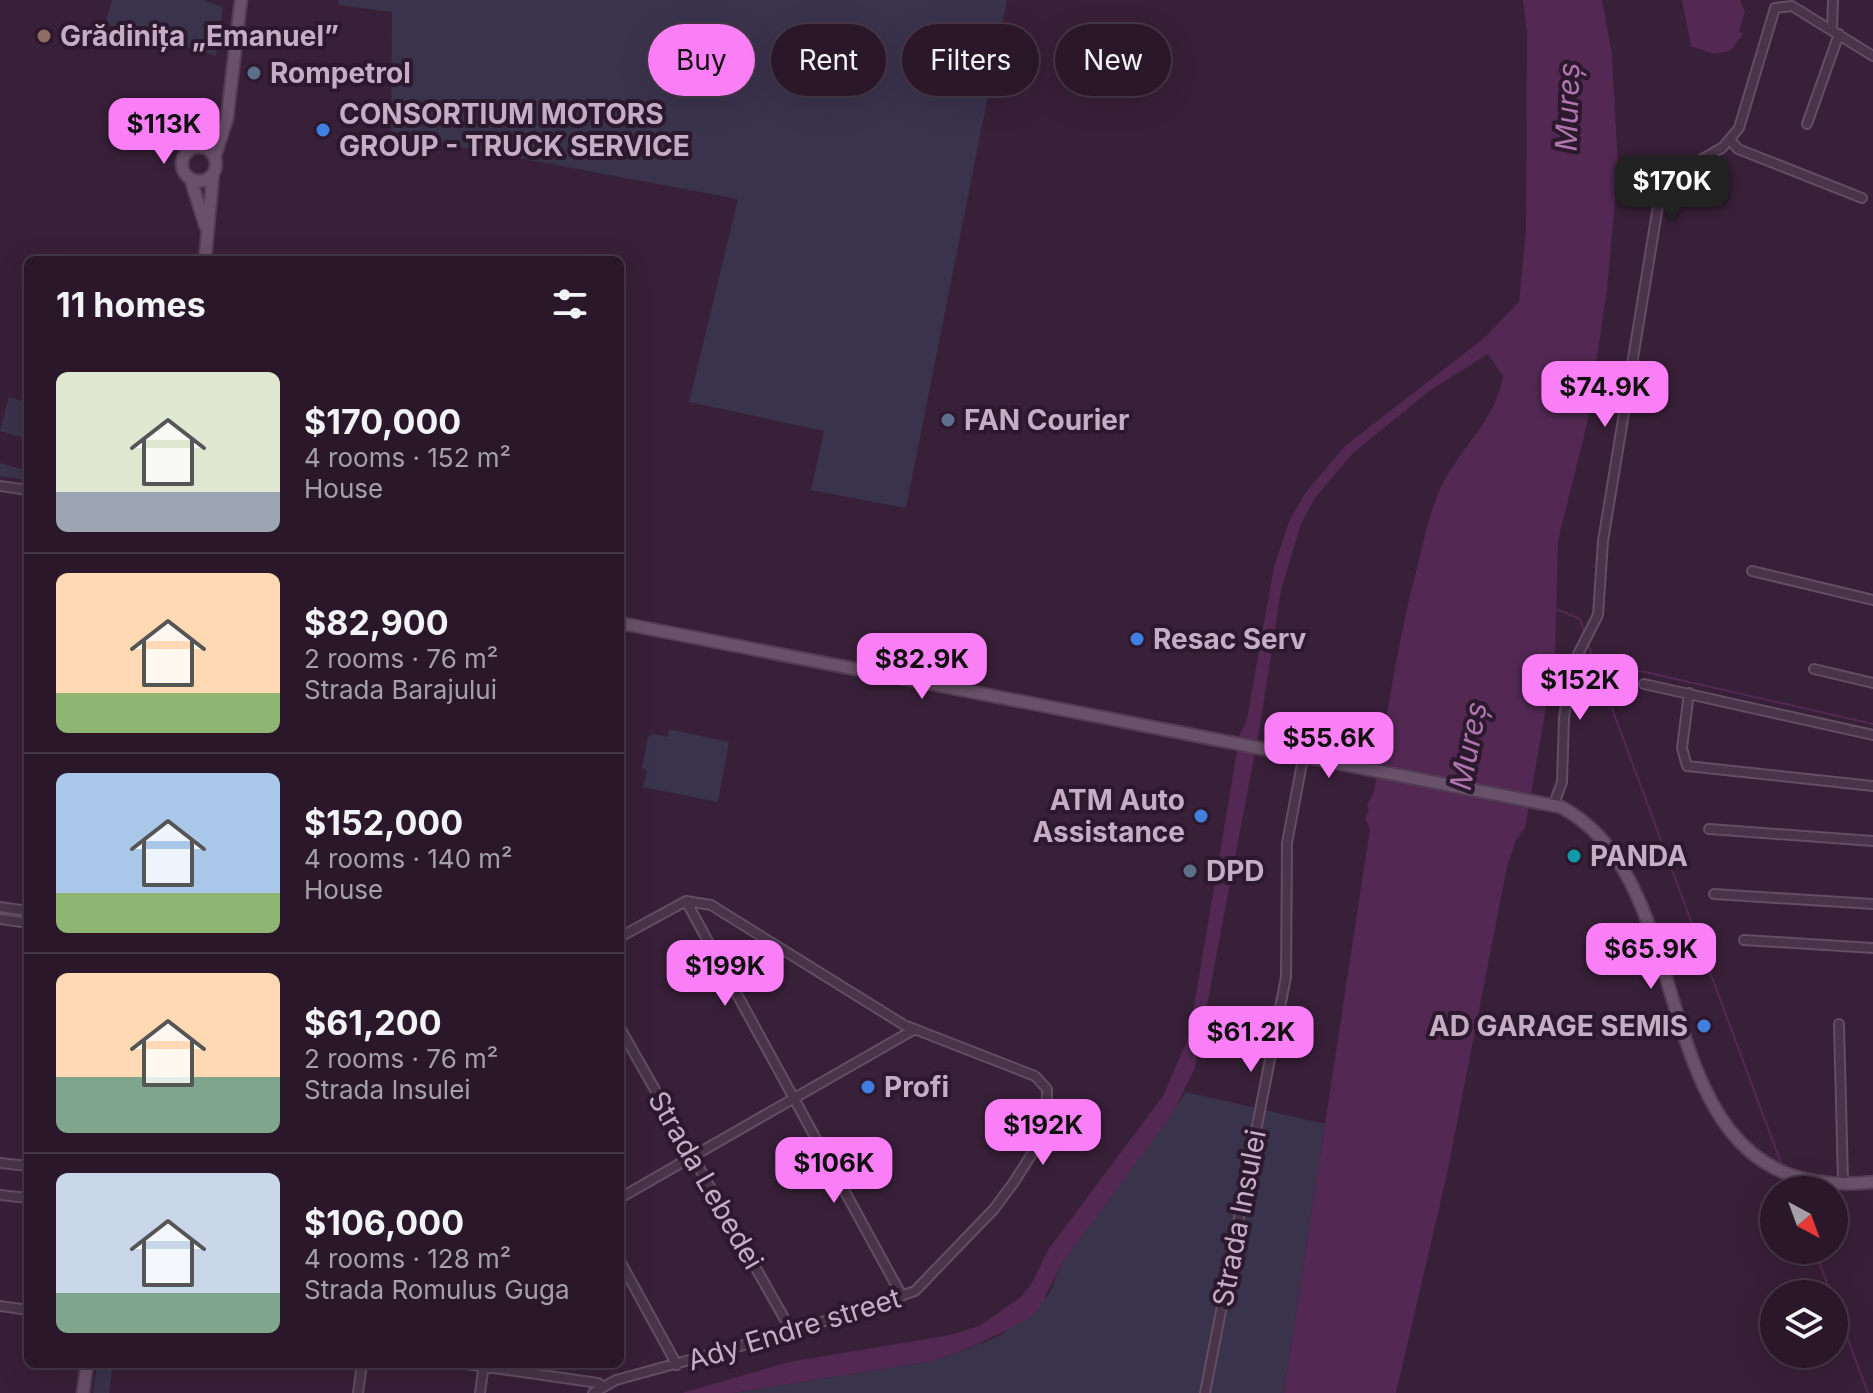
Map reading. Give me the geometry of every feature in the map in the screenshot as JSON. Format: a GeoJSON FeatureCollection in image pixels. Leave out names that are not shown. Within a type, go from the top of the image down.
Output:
{"type":"FeatureCollection","features":[{"type":"Feature","properties":{"kind":"main road"},"geometry":{"type":"LineString","coordinates":[[205,256],[215,156],[227,119],[241,0]]}},
{"type":"Feature","properties":{"kind":"main road"},"geometry":{"type":"LineString","coordinates":[[207,231],[191,180],[181,163],[187,151],[211,140],[227,119]]}},
{"type":"Feature","properties":{"kind":"main road"},"geometry":{"type":"LineString","coordinates":[[195,146],[203,146],[215,156]]}},
{"type":"Feature","properties":{"kind":"main road"},"geometry":{"type":"LineString","coordinates":[[191,180],[199,181],[213,174]]}},
{"type":"Feature","properties":{"kind":"main road"},"geometry":{"type":"LineString","coordinates":[[624,624],[1266,751],[1548,803],[1590,824],[1616,856],[1630,881],[1716,1114],[1729,1132],[1756,1156],[1801,1176]]}},
{"type":"Feature","properties":{"kind":"main road"},"geometry":{"type":"LineString","coordinates":[[1848,1183],[1873,1182]]}},
{"type":"Feature","properties":{"kind":"main road"},"geometry":{"type":"LineString","coordinates":[[83,1393],[86,1368]]}},
{"type":"Feature","properties":{"kind":"street"},"geometry":{"type":"LineString","coordinates":[[1807,124],[1835,32],[1833,0]]}},
{"type":"Feature","properties":{"kind":"street"},"geometry":{"type":"LineString","coordinates":[[1548,803],[1562,782],[1567,686],[1576,657],[1596,624],[1603,541],[1659,200],[1679,173],[1731,141],[1750,99],[1775,8],[1792,6],[1873,56]]}},
{"type":"Feature","properties":{"kind":"street"},"geometry":{"type":"LineString","coordinates":[[1731,141],[1738,149],[1862,198]]}},
{"type":"Feature","properties":{"kind":"street"},"geometry":{"type":"LineString","coordinates":[[0,486],[24,489]]}},
{"type":"Feature","properties":{"kind":"street"},"geometry":{"type":"LineString","coordinates":[[1752,571],[1873,600]]}},
{"type":"Feature","properties":{"kind":"street"},"geometry":{"type":"LineString","coordinates":[[1814,669],[1873,683]]}},
{"type":"Feature","properties":{"kind":"street"},"geometry":{"type":"LineString","coordinates":[[1644,684],[1873,735]]}},
{"type":"Feature","properties":{"kind":"street"},"geometry":{"type":"LineString","coordinates":[[1689,693],[1682,748],[1687,766],[1873,786]]}},
{"type":"Feature","properties":{"kind":"street","name":"Strada Insulei"},"geometry":{"type":"LineString","coordinates":[[1205,1393],[1286,977],[1287,843],[1303,758]]}},
{"type":"Feature","properties":{"kind":"street"},"geometry":{"type":"LineString","coordinates":[[1709,829],[1873,841]]}},
{"type":"Feature","properties":{"kind":"street"},"geometry":{"type":"LineString","coordinates":[[1714,894],[1873,904]]}},
{"type":"Feature","properties":{"kind":"street"},"geometry":{"type":"LineString","coordinates":[[624,935],[686,901],[902,1296]]}},
{"type":"Feature","properties":{"kind":"street","name":"Ady Endre street"},"geometry":{"type":"LineString","coordinates":[[593,1393],[602,1387],[792,1332],[919,1288],[1014,1182],[1033,1152],[1047,1098],[1047,1089],[1035,1076],[915,1029],[711,905],[686,901]]}},
{"type":"Feature","properties":{"kind":"street"},"geometry":{"type":"LineString","coordinates":[[0,907],[24,910]]}},
{"type":"Feature","properties":{"kind":"street"},"geometry":{"type":"LineString","coordinates":[[0,919],[24,922]]}},
{"type":"Feature","properties":{"kind":"street"},"geometry":{"type":"LineString","coordinates":[[1744,940],[1873,948]]}},
{"type":"Feature","properties":{"kind":"street"},"geometry":{"type":"LineString","coordinates":[[1839,1024],[1843,1176]]}},
{"type":"Feature","properties":{"kind":"street"},"geometry":{"type":"LineString","coordinates":[[624,1196],[915,1029]]}},
{"type":"Feature","properties":{"kind":"street","name":"Strada Lebedei"},"geometry":{"type":"LineString","coordinates":[[624,1035],[792,1332]]}},
{"type":"Feature","properties":{"kind":"street"},"geometry":{"type":"LineString","coordinates":[[0,1163],[24,1166]]}},
{"type":"Feature","properties":{"kind":"street"},"geometry":{"type":"LineString","coordinates":[[0,1195],[24,1198]]}},
{"type":"Feature","properties":{"kind":"street"},"geometry":{"type":"LineString","coordinates":[[624,1268],[677,1365]]}},
{"type":"Feature","properties":{"kind":"street"},"geometry":{"type":"LineString","coordinates":[[0,1306],[24,1309]]}},
{"type":"Feature","properties":{"kind":"street"},"geometry":{"type":"LineString","coordinates":[[358,1393],[361,1368]]}},
{"type":"Feature","properties":{"kind":"street"},"geometry":{"type":"LineString","coordinates":[[480,1393],[484,1368]]}},
{"type":"Feature","properties":{"kind":"street"},"geometry":{"type":"LineString","coordinates":[[503,1368],[598,1383],[602,1387]]}},
{"type":"Feature","properties":{"kind":"shaded area"},"geometry":{"type":"Polygon","coordinates":[[[112,0],[203,0],[223,7],[216,56],[105,24],[112,0]]]}},
{"type":"Feature","properties":{"kind":"shaded area"},"geometry":{"type":"Polygon","coordinates":[[[339,0],[1007,0],[1002,24],[902,24],[902,96],[988,96],[906,508],[811,490],[824,431],[689,402],[738,199],[391,134],[392,12],[338,5],[339,0]]]}},
{"type":"Feature","properties":{"kind":"shaded area"},"geometry":{"type":"Polygon","coordinates":[[[9,397],[24,402],[24,438],[0,431],[9,397]]]}},
{"type":"Feature","properties":{"kind":"shaded area"},"geometry":{"type":"Polygon","coordinates":[[[0,463],[24,470],[24,480],[0,476],[0,463]]]}},
{"type":"Feature","properties":{"kind":"shaded area"},"geometry":{"type":"Polygon","coordinates":[[[669,729],[729,742],[718,802],[643,787],[647,770],[642,768],[648,737],[652,734],[668,737],[669,729]]]}},
{"type":"Feature","properties":{"kind":"shaded area"},"geometry":{"type":"Polygon","coordinates":[[[1186,1092],[1325,1124],[1284,1393],[733,1393],[932,1361],[1001,1335],[1049,1294],[1062,1263],[1186,1092]]]}},
{"type":"Feature","properties":{"kind":"shaded area"},"geometry":{"type":"Polygon","coordinates":[[[96,1368],[112,1368],[109,1393],[93,1393],[96,1368]]]}},
{"type":"Feature","properties":{"kind":"water","name":"Mureș"},"geometry":{"type":"Polygon","coordinates":[[[1523,0],[1602,0],[1612,54],[1618,168],[1607,290],[1587,424],[1558,540],[1555,656],[1525,828],[1516,840],[1507,867],[1447,1174],[1396,1393],[1284,1393],[1370,829],[1365,818],[1369,810],[1367,805],[1374,792],[1393,677],[1430,515],[1441,487],[1493,407],[1499,392],[1503,376],[1488,354],[1432,389],[1353,453],[1315,498],[1301,524],[1281,590],[1260,726],[1195,1068],[1171,1116],[1062,1263],[1039,1309],[1025,1321],[967,1349],[932,1361],[733,1393],[682,1393],[789,1362],[951,1335],[981,1325],[1021,1297],[1032,1283],[1048,1250],[1163,1096],[1189,1036],[1240,734],[1247,719],[1274,567],[1290,519],[1306,492],[1345,446],[1483,339],[1519,302],[1526,231],[1527,32],[1523,0]]]}},
{"type":"Feature","properties":{"kind":"water"},"geometry":{"type":"Polygon","coordinates":[[[1682,0],[1740,0],[1745,12],[1739,31],[1743,34],[1730,51],[1713,54],[1691,46],[1682,0]]]}},
{"type":"Feature","properties":{"kind":"waterway"},"geometry":{"type":"LineString","coordinates":[[1556,609],[1580,619],[1585,634]]}},
{"type":"Feature","properties":{"kind":"waterway"},"geometry":{"type":"LineString","coordinates":[[1588,644],[1781,1163]]}},
{"type":"Feature","properties":{"kind":"waterway"},"geometry":{"type":"LineString","coordinates":[[1598,672],[1611,667],[1645,672],[1873,724]]}},
{"type":"Feature","properties":{"kind":"waterway"},"geometry":{"type":"LineString","coordinates":[[1820,1264],[1826,1280]]}},
{"type":"Feature","properties":{"kind":"waterway"},"geometry":{"type":"LineString","coordinates":[[1848,1339],[1868,1393]]}},
{"type":"Feature","properties":{"kind":"place","name":"Grădinița „Emanuel”"},"geometry":{"type":"Point","coordinates":[44,36]}},
{"type":"Feature","properties":{"kind":"place","name":"Rompetrol"},"geometry":{"type":"Point","coordinates":[254,73]}},
{"type":"Feature","properties":{"kind":"place","name":"CONSORTIUM MOTORS GROUP - TRUCK SERVICE"},"geometry":{"type":"Point","coordinates":[323,130]}},
{"type":"Feature","properties":{"kind":"place","name":"FAN Courier"},"geometry":{"type":"Point","coordinates":[948,420]}},
{"type":"Feature","properties":{"kind":"place","name":"Resac Serv"},"geometry":{"type":"Point","coordinates":[1137,639]}},
{"type":"Feature","properties":{"kind":"place","name":"ATM Auto Assistance"},"geometry":{"type":"Point","coordinates":[1201,816]}},
{"type":"Feature","properties":{"kind":"place","name":"PANDA"},"geometry":{"type":"Point","coordinates":[1574,856]}},
{"type":"Feature","properties":{"kind":"place","name":"DPD"},"geometry":{"type":"Point","coordinates":[1190,871]}},
{"type":"Feature","properties":{"kind":"place","name":"AD GARAGE SEMIS"},"geometry":{"type":"Point","coordinates":[1704,1026]}},
{"type":"Feature","properties":{"kind":"place","name":"Profi"},"geometry":{"type":"Point","coordinates":[868,1087]}}]}
